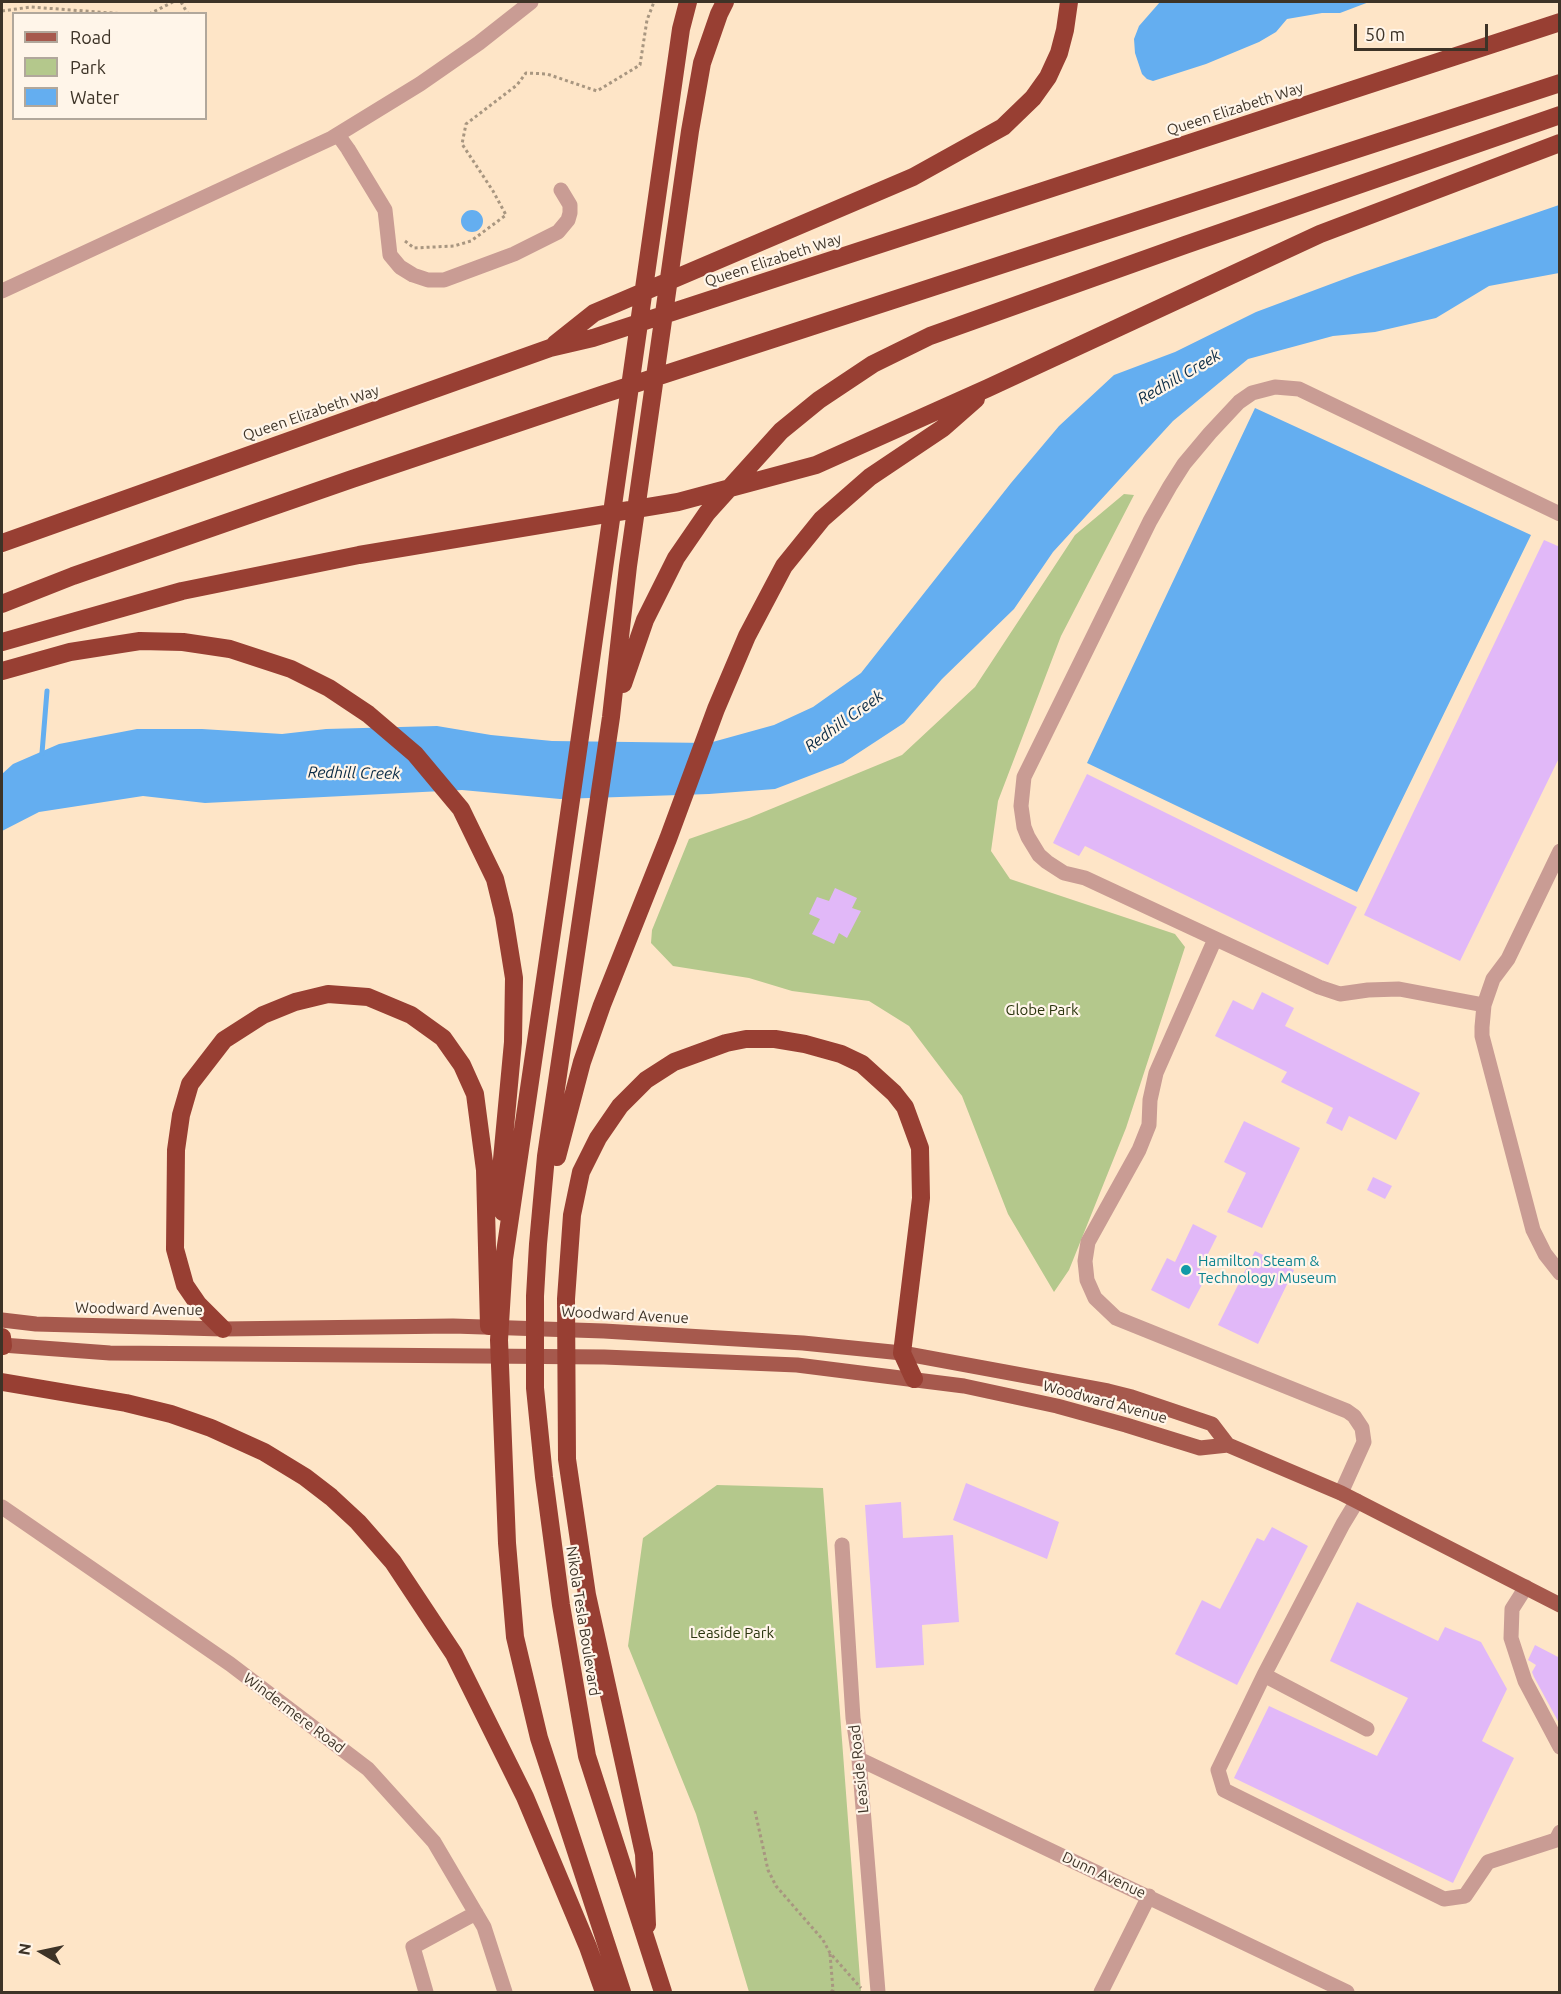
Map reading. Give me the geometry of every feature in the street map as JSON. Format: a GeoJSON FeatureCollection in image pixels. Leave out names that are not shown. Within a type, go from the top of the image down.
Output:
{"type":"FeatureCollection","features":[{"type":"Feature","properties":{"kind":"highway"},"geometry":{"type":"LineString","coordinates":[[622,1992],[539,1738],[515,1637],[507,1544],[499,1340],[504,1259],[681,29],[688,2]]}},
{"type":"Feature","properties":{"kind":"highway"},"geometry":{"type":"LineString","coordinates":[[550,348],[594,313],[913,177],[1003,127],[1033,98],[1048,77],[1059,53],[1069,2]]}},
{"type":"Feature","properties":{"kind":"highway"},"geometry":{"type":"LineString","coordinates":[[538,1244],[546,1156],[611,717],[628,566],[690,131],[702,63],[722,8]]}},
{"type":"Feature","properties":{"kind":"highway","name":"Queen Elizabeth Way"},"geometry":{"type":"LineString","coordinates":[[2,543],[550,348],[604,334],[1560,22]]}},
{"type":"Feature","properties":{"kind":"highway"},"geometry":{"type":"LineString","coordinates":[[2,604],[84,572],[571,405],[1560,83]]}},
{"type":"Feature","properties":{"kind":"highway"},"geometry":{"type":"LineString","coordinates":[[611,717],[645,620],[676,558],[707,513],[780,431],[819,400],[873,364],[930,336],[1560,115]]}},
{"type":"Feature","properties":{"kind":"highway"},"geometry":{"type":"LineString","coordinates":[[2,642],[182,591],[348,557],[678,502],[816,465],[1320,234],[1560,143]]}},
{"type":"Feature","properties":{"kind":"highway"},"geometry":{"type":"LineString","coordinates":[[538,1244],[560,1142],[582,1062],[716,709],[747,636],[784,566],[822,519],[870,477],[943,428],[988,388]]}},
{"type":"Feature","properties":{"kind":"highway"},"geometry":{"type":"LineString","coordinates":[[2,671],[81,650],[140,641],[183,642],[231,650],[291,669],[329,688],[368,714],[415,754],[461,809],[495,879],[504,916],[514,978],[513,1042],[501,1170],[504,1259]]}},
{"type":"Feature","properties":{"kind":"highway"},"geometry":{"type":"LineString","coordinates":[[223,1329],[198,1304],[186,1285],[175,1249],[176,1150],[181,1115],[190,1084],[224,1040],[262,1015],[294,1002],[327,994],[368,997],[411,1015],[443,1038],[462,1065],[475,1094],[484,1170],[492,1439],[507,1544]]}},
{"type":"Feature","properties":{"kind":"highway"},"geometry":{"type":"LineString","coordinates":[[648,1951],[644,1854],[587,1595],[567,1459],[566,1299],[572,1215],[581,1172],[598,1138],[620,1106],[646,1080],[674,1062],[716,1046],[746,1039],[775,1039],[826,1049],[862,1064],[904,1107],[920,1148],[921,1198],[902,1353],[914,1379]]}},
{"type":"Feature","properties":{"kind":"highway","name":"Nikola Tesla Boulevard"},"geometry":{"type":"LineString","coordinates":[[538,1244],[535,1388],[561,1605],[587,1756],[663,1992]]}},
{"type":"Feature","properties":{"kind":"highway"},"geometry":{"type":"LineString","coordinates":[[2,1382],[126,1403],[171,1414],[211,1428],[264,1452],[305,1476],[358,1522],[393,1562],[454,1654],[525,1797],[588,1947],[604,1992]]}},
{"type":"Feature","properties":{"kind":"main road","name":"Woodward Avenue"},"geometry":{"type":"LineString","coordinates":[[2,1320],[36,1324],[223,1329],[453,1326],[604,1331],[803,1343],[902,1353],[1132,1397],[1212,1424],[1228,1444],[1341,1493],[1560,1605]]}},
{"type":"Feature","properties":{"kind":"main road","name":"Woodward Avenue"},"geometry":{"type":"LineString","coordinates":[[2,1343],[110,1353],[604,1357],[797,1365],[964,1386],[1057,1406],[1200,1449],[1228,1444]]}},
{"type":"Feature","properties":{"kind":"street"},"geometry":{"type":"LineString","coordinates":[[2,291],[338,135],[420,84],[479,43],[531,2]]}},
{"type":"Feature","properties":{"kind":"street"},"geometry":{"type":"LineString","coordinates":[[338,135],[385,210],[390,255],[400,267],[428,280],[444,280],[514,254],[558,232],[568,220],[570,213],[570,205],[561,190]]}},
{"type":"Feature","properties":{"kind":"street"},"geometry":{"type":"LineString","coordinates":[[1484,1005],[1399,989],[1340,994],[1319,987],[1085,878],[1055,868],[1039,855],[1024,827],[1021,806],[1024,777],[1156,509],[1177,475],[1201,443],[1245,398],[1267,388],[1299,389],[1560,514]]}},
{"type":"Feature","properties":{"kind":"street"},"geometry":{"type":"LineString","coordinates":[[1560,851],[1508,959],[1493,979],[1484,1005],[1482,1036],[1533,1230],[1545,1254],[1560,1273]]}},
{"type":"Feature","properties":{"kind":"street"},"geometry":{"type":"LineString","coordinates":[[1215,939],[1155,1074],[1150,1100],[1149,1125],[1139,1150],[1088,1242],[1085,1261],[1087,1280],[1095,1298],[1116,1318],[1347,1411],[1354,1416],[1362,1428],[1364,1442],[1341,1493]]}},
{"type":"Feature","properties":{"kind":"street"},"geometry":{"type":"LineString","coordinates":[[1357,1502],[1343,1524],[1264,1675],[1218,1770],[1224,1790],[1444,1899],[1466,1896],[1488,1862],[1556,1840],[1560,1832]]}},
{"type":"Feature","properties":{"kind":"street","name":"Windermere Road"},"geometry":{"type":"LineString","coordinates":[[2,1507],[230,1664],[368,1769],[434,1842],[484,1927],[505,1992]]}},
{"type":"Feature","properties":{"kind":"street","name":"Leaside Road"},"geometry":{"type":"LineString","coordinates":[[842,1545],[853,1718],[859,1759],[878,1992]]}},
{"type":"Feature","properties":{"kind":"street"},"geometry":{"type":"LineString","coordinates":[[1526,1587],[1512,1609],[1511,1638],[1525,1681],[1560,1747]]}},
{"type":"Feature","properties":{"kind":"street"},"geometry":{"type":"LineString","coordinates":[[1264,1675],[1367,1729]]}},
{"type":"Feature","properties":{"kind":"street","name":"Dunn Avenue"},"geometry":{"type":"LineString","coordinates":[[859,1759],[1347,1992]]}},
{"type":"Feature","properties":{"kind":"street"},"geometry":{"type":"LineString","coordinates":[[1101,1992],[1149,1896]]}},
{"type":"Feature","properties":{"kind":"street"},"geometry":{"type":"LineString","coordinates":[[426,1992],[413,1947],[476,1913]]}},
{"type":"Feature","properties":{"kind":"path"},"geometry":{"type":"LineString","coordinates":[[153,12],[173,2]]}},
{"type":"Feature","properties":{"kind":"path"},"geometry":{"type":"LineString","coordinates":[[387,227],[414,248],[454,246],[471,241],[506,215],[462,144],[466,124],[517,85],[526,73],[547,74],[597,91],[640,65],[647,20],[654,2]]}},
{"type":"Feature","properties":{"kind":"path"},"geometry":{"type":"LineString","coordinates":[[2,11],[31,7],[98,12]]}},
{"type":"Feature","properties":{"kind":"path"},"geometry":{"type":"LineString","coordinates":[[755,1811],[768,1870],[776,1886],[865,1992]]}},
{"type":"Feature","properties":{"kind":"path"},"geometry":{"type":"LineString","coordinates":[[830,1953],[833,1990],[831,1992]]}},
{"type":"Feature","properties":{"kind":"green space","name":"Globe Park"},"geometry":{"type":"Polygon","coordinates":[[[1124,494],[1134,495],[1061,636],[998,801],[991,851],[1010,879],[1175,934],[1185,947],[1126,1128],[1069,1270],[1054,1292],[1008,1214],[962,1096],[909,1026],[869,1001],[792,991],[749,978],[673,966],[651,943],[652,930],[689,839],[749,818],[902,755],[975,687],[1075,535],[1124,494]]]}},
{"type":"Feature","properties":{"kind":"green space","name":"Leaside Park"},"geometry":{"type":"Polygon","coordinates":[[[717,1485],[823,1488],[861,1992],[749,1992],[696,1814],[628,1646],[643,1538],[717,1485]]]}},
{"type":"Feature","properties":{"kind":"water"},"geometry":{"type":"Polygon","coordinates":[[[1160,2],[1369,2],[1340,13],[1322,13],[1287,19],[1276,32],[1259,42],[1206,64],[1153,81],[1142,74],[1135,53],[1134,39],[1139,26],[1160,2]]]}},
{"type":"Feature","properties":{"kind":"water","name":"Redhill Creek"},"geometry":{"type":"Polygon","coordinates":[[[1559,205],[1559,273],[1489,286],[1436,318],[1375,332],[1333,336],[1248,359],[1173,421],[1053,552],[1014,609],[942,679],[904,723],[843,763],[775,789],[709,794],[560,799],[462,790],[205,803],[143,796],[39,812],[2,831],[2,774],[13,764],[59,744],[137,729],[202,729],[282,734],[326,729],[437,726],[491,735],[552,741],[709,743],[774,725],[813,707],[861,673],[1011,483],[1059,426],[1114,375],[1175,352],[1256,312],[1355,275],[1559,205]]]}},
{"type":"Feature","properties":{"kind":"water"},"geometry":{"type":"Polygon","coordinates":[[[472,210],[480,213],[483,221],[480,229],[472,232],[464,229],[461,221],[464,213],[472,210]]]}},
{"type":"Feature","properties":{"kind":"water"},"geometry":{"type":"Polygon","coordinates":[[[1255,408],[1531,535],[1357,892],[1087,763],[1255,408]]]}},
{"type":"Feature","properties":{"kind":"building"},"geometry":{"type":"Polygon","coordinates":[[[1544,540],[1560,547],[1560,756],[1460,961],[1364,915],[1544,540]]]}},
{"type":"Feature","properties":{"kind":"building"},"geometry":{"type":"Polygon","coordinates":[[[1087,774],[1357,907],[1328,965],[1085,846],[1079,856],[1053,843],[1087,774]]]}},
{"type":"Feature","properties":{"kind":"building"},"geometry":{"type":"Polygon","coordinates":[[[835,888],[857,898],[852,908],[861,911],[847,938],[839,933],[834,944],[812,934],[820,919],[809,914],[817,897],[829,901],[835,888]]]}},
{"type":"Feature","properties":{"kind":"building"},"geometry":{"type":"Polygon","coordinates":[[[1262,992],[1294,1008],[1285,1026],[1420,1093],[1396,1140],[1349,1116],[1342,1131],[1326,1123],[1333,1108],[1281,1082],[1287,1072],[1215,1036],[1233,1000],[1253,1010],[1262,992]]]}},
{"type":"Feature","properties":{"kind":"building"},"geometry":{"type":"Polygon","coordinates":[[[1244,1121],[1300,1148],[1262,1228],[1227,1212],[1246,1173],[1224,1162],[1244,1121]]]}},
{"type":"Feature","properties":{"kind":"building"},"geometry":{"type":"Polygon","coordinates":[[[1373,1177],[1392,1186],[1385,1199],[1367,1190],[1373,1177]]]}},
{"type":"Feature","properties":{"kind":"building"},"geometry":{"type":"Polygon","coordinates":[[[1193,1224],[1217,1236],[1198,1274],[1206,1277],[1189,1309],[1151,1290],[1167,1258],[1175,1262],[1193,1224]]]}},
{"type":"Feature","properties":{"kind":"building"},"geometry":{"type":"Polygon","coordinates":[[[1255,1251],[1294,1270],[1258,1344],[1218,1325],[1255,1251]]]}},
{"type":"Feature","properties":{"kind":"building"},"geometry":{"type":"Polygon","coordinates":[[[966,1483],[1059,1522],[1047,1559],[953,1520],[966,1483]]]}},
{"type":"Feature","properties":{"kind":"building"},"geometry":{"type":"Polygon","coordinates":[[[901,1502],[903,1538],[953,1535],[959,1622],[922,1625],[924,1665],[876,1668],[865,1505],[901,1502]]]}},
{"type":"Feature","properties":{"kind":"building"},"geometry":{"type":"Polygon","coordinates":[[[1272,1527],[1308,1546],[1237,1685],[1175,1654],[1202,1600],[1220,1609],[1257,1538],[1264,1541],[1272,1527]]]}},
{"type":"Feature","properties":{"kind":"building"},"geometry":{"type":"Polygon","coordinates":[[[1357,1602],[1438,1641],[1445,1627],[1481,1642],[1507,1689],[1482,1741],[1514,1758],[1453,1883],[1234,1778],[1269,1706],[1377,1756],[1408,1698],[1330,1661],[1357,1602]]]}},
{"type":"Feature","properties":{"kind":"building"},"geometry":{"type":"Polygon","coordinates":[[[1535,1645],[1560,1658],[1560,1725],[1532,1672],[1536,1665],[1528,1660],[1535,1645]]]}},
{"type":"Feature","properties":{"kind":"waterway"},"geometry":{"type":"LineString","coordinates":[[42,753],[47,691]]}},
{"type":"Feature","properties":{"kind":"place","name":"Hamilton Steam & Technology Museum"},"geometry":{"type":"Point","coordinates":[1186,1270]}}]}
